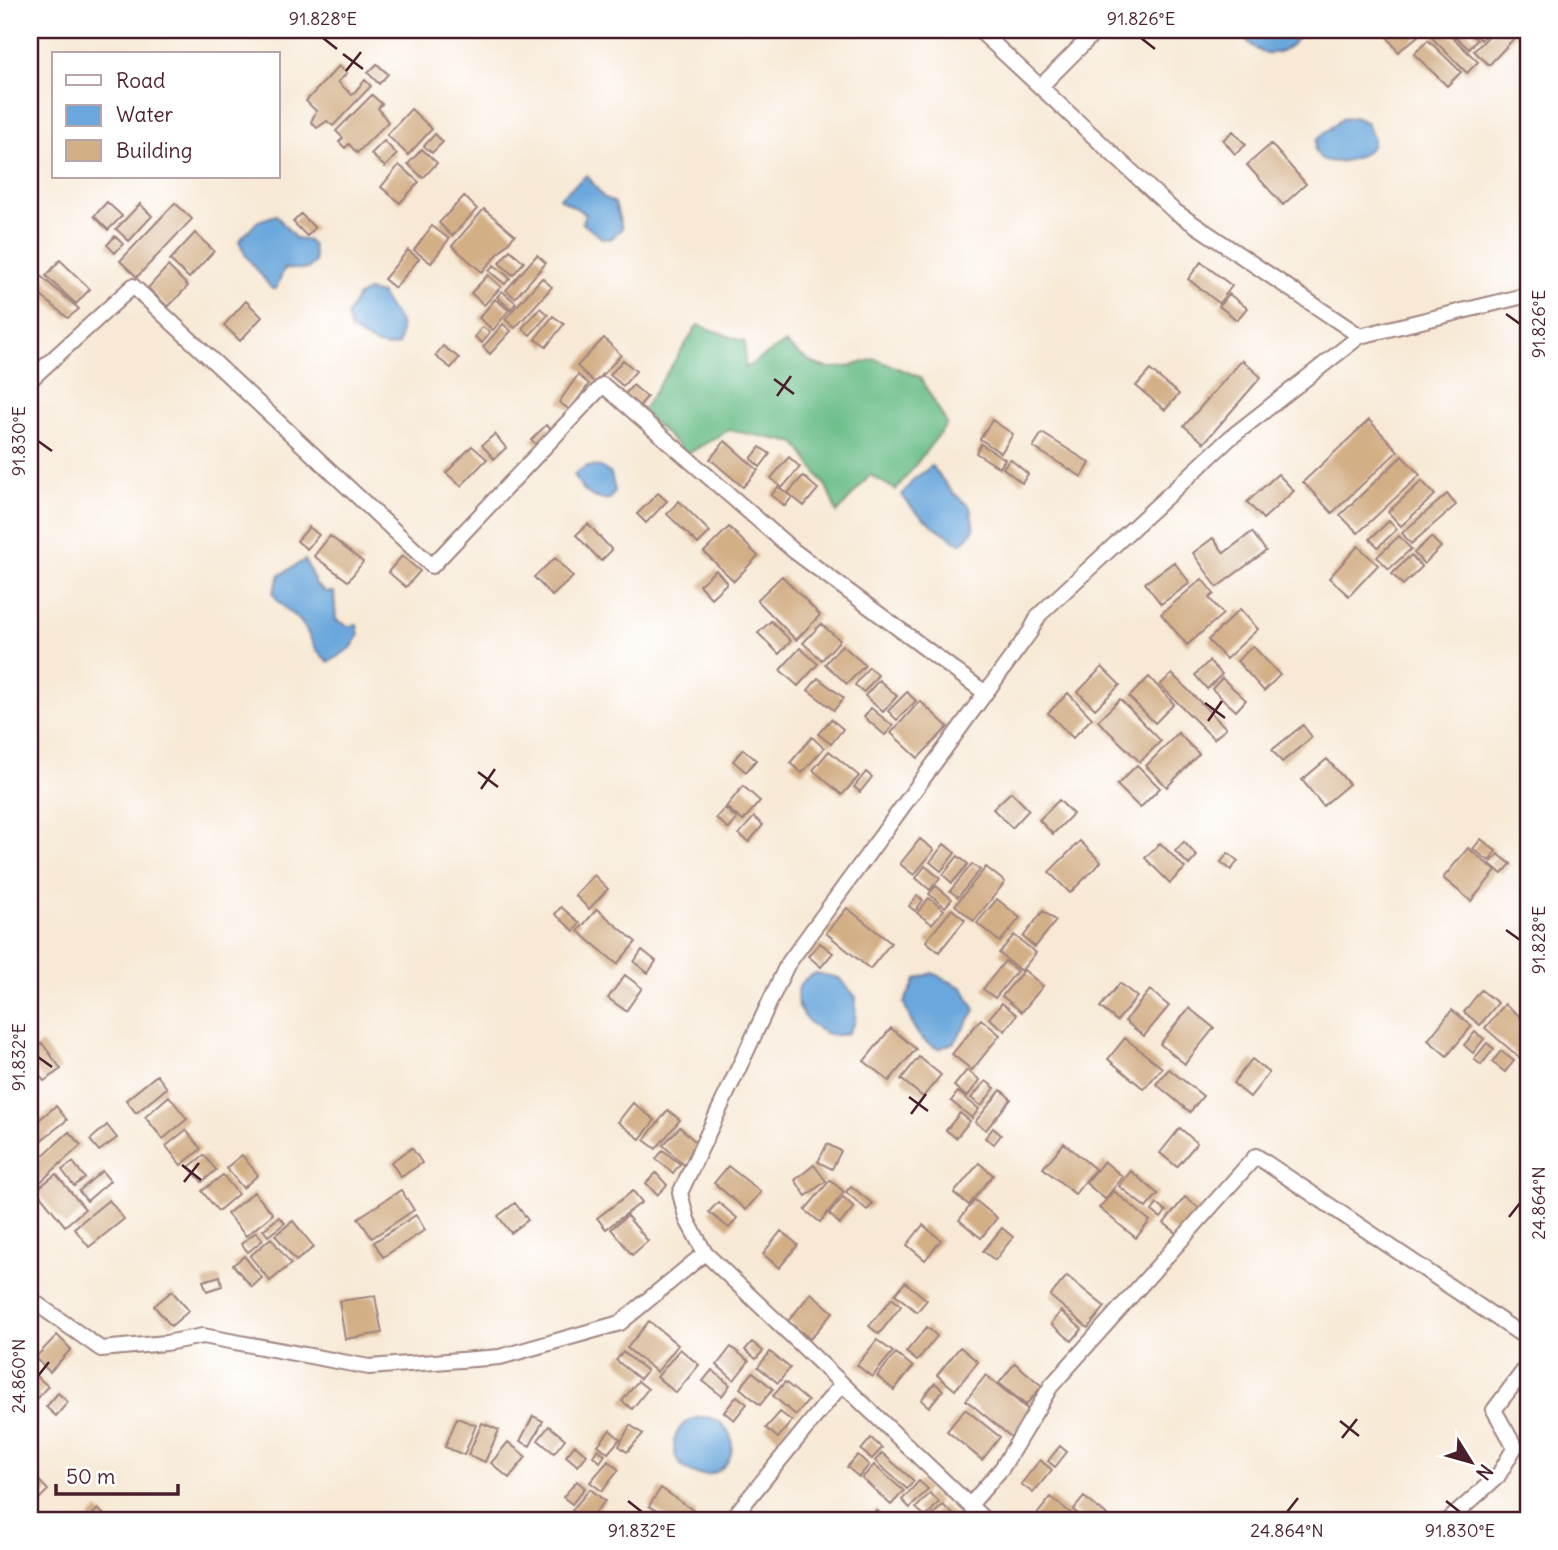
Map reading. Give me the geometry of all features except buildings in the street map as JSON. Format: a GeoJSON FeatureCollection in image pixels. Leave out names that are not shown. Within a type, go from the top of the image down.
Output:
{"type":"FeatureCollection","features":[{"type":"Feature","properties":{"kind":"street"},"geometry":{"type":"LineString","coordinates":[[979,30],[1173,210],[1360,336]]}},
{"type":"Feature","properties":{"kind":"street"},"geometry":{"type":"LineString","coordinates":[[1040,86],[1097,30]]}},
{"type":"Feature","properties":{"kind":"street"},"geometry":{"type":"LineString","coordinates":[[30,380],[133,286],[432,566],[603,385],[794,551],[984,692]]}},
{"type":"Feature","properties":{"kind":"street"},"geometry":{"type":"LineString","coordinates":[[985,1520],[705,1253],[687,1220],[680,1193],[787,965],[1030,632],[1039,615],[1230,438],[1360,336],[1528,295]]}},
{"type":"Feature","properties":{"kind":"street"},"geometry":{"type":"LineString","coordinates":[[970,1505],[1002,1468],[1051,1386],[1256,1156],[1528,1339]]}},
{"type":"Feature","properties":{"kind":"street"},"geometry":{"type":"LineString","coordinates":[[30,1299],[101,1349],[166,1343],[202,1336],[369,1367],[500,1357],[620,1323],[705,1253]]}},
{"type":"Feature","properties":{"kind":"street"},"geometry":{"type":"LineString","coordinates":[[1449,1520],[1498,1476],[1515,1447],[1493,1410],[1528,1365]]}},
{"type":"Feature","properties":{"kind":"street"},"geometry":{"type":"LineString","coordinates":[[731,1520],[841,1385]]}},
{"type":"Feature","properties":{"kind":"green space"},"geometry":{"type":"Polygon","coordinates":[[[698,325],[745,342],[745,368],[785,343],[808,360],[827,368],[847,367],[875,359],[920,377],[947,424],[896,490],[870,475],[837,513],[827,488],[796,443],[729,430],[687,454],[642,411],[698,325]]]}},
{"type":"Feature","properties":{"kind":"water"},"geometry":{"type":"Polygon","coordinates":[[[1241,30],[1302,30],[1288,47],[1271,53],[1254,48],[1241,30]]]}},
{"type":"Feature","properties":{"kind":"water"},"geometry":{"type":"Polygon","coordinates":[[[1354,117],[1366,122],[1373,138],[1372,146],[1362,155],[1348,160],[1334,162],[1321,159],[1315,150],[1317,139],[1342,119],[1354,117]]]}},
{"type":"Feature","properties":{"kind":"water"},"geometry":{"type":"Polygon","coordinates":[[[587,175],[603,197],[615,203],[622,228],[611,239],[602,238],[582,223],[586,214],[559,198],[587,175]]]}},
{"type":"Feature","properties":{"kind":"water"},"geometry":{"type":"Polygon","coordinates":[[[276,215],[295,238],[307,240],[313,246],[315,262],[308,269],[284,269],[276,289],[272,289],[246,256],[239,241],[258,221],[276,215]]]}},
{"type":"Feature","properties":{"kind":"water"},"geometry":{"type":"Polygon","coordinates":[[[367,291],[382,294],[399,321],[401,327],[398,345],[386,347],[351,330],[347,316],[357,297],[367,291]]]}},
{"type":"Feature","properties":{"kind":"water"},"geometry":{"type":"Polygon","coordinates":[[[587,466],[601,467],[611,474],[615,491],[610,499],[592,496],[580,485],[574,474],[587,466]]]}},
{"type":"Feature","properties":{"kind":"water"},"geometry":{"type":"Polygon","coordinates":[[[932,466],[951,491],[970,507],[974,529],[964,542],[960,543],[928,522],[902,495],[914,479],[932,466]]]}},
{"type":"Feature","properties":{"kind":"water"},"geometry":{"type":"Polygon","coordinates":[[[305,560],[316,585],[325,592],[334,592],[336,620],[348,626],[357,625],[359,636],[351,648],[329,662],[314,646],[300,621],[273,593],[280,575],[305,560]]]}},
{"type":"Feature","properties":{"kind":"water"},"geometry":{"type":"Polygon","coordinates":[[[816,973],[839,978],[856,997],[855,1022],[848,1033],[836,1035],[824,1032],[812,1025],[798,1004],[798,992],[803,981],[816,973]]]}},
{"type":"Feature","properties":{"kind":"water"},"geometry":{"type":"Polygon","coordinates":[[[932,973],[963,988],[975,1010],[955,1042],[939,1049],[920,1036],[904,1003],[916,979],[932,973]]]}},
{"type":"Feature","properties":{"kind":"water"},"geometry":{"type":"Polygon","coordinates":[[[703,1417],[719,1422],[727,1430],[732,1446],[727,1462],[719,1470],[703,1475],[687,1470],[679,1462],[674,1446],[679,1430],[687,1422],[703,1417]]]}}]}
